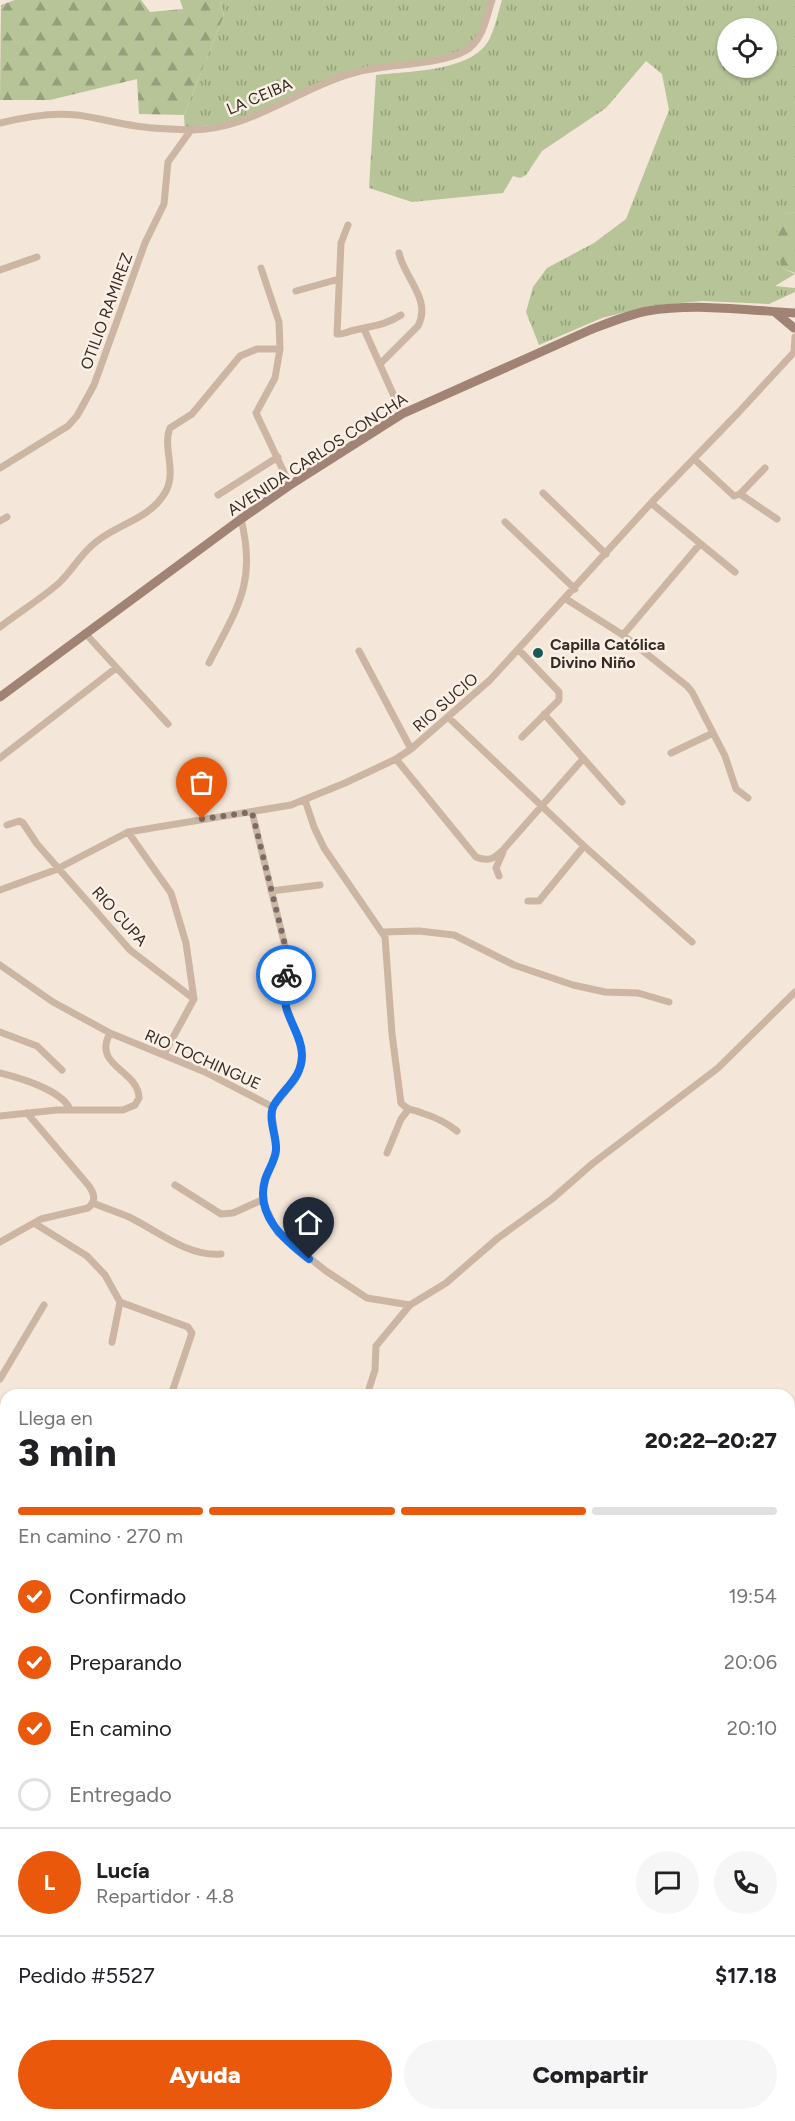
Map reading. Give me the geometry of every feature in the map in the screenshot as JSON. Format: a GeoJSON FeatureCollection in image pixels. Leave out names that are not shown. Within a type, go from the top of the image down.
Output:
{"type":"FeatureCollection","features":[{"type":"Feature","properties":{"kind":"street","name":"LA CEIBA"},"geometry":{"type":"LineString","coordinates":[[0,123],[46,115],[76,115],[144,127],[191,130],[240,122],[301,93],[354,73],[456,55],[465,51],[477,40],[492,0]]}},
{"type":"Feature","properties":{"kind":"street","name":"OTILIO RAMIREZ"},"geometry":{"type":"LineString","coordinates":[[0,468],[68,426],[77,416],[94,385],[145,243],[164,204],[168,162],[191,130]]}},
{"type":"Feature","properties":{"kind":"street"},"geometry":{"type":"LineString","coordinates":[[348,225],[341,243],[337,334],[341,335],[352,330],[383,324],[401,315]]}},
{"type":"Feature","properties":{"kind":"street"},"geometry":{"type":"LineString","coordinates":[[380,364],[418,326],[421,320],[420,297],[399,253]]}},
{"type":"Feature","properties":{"kind":"street"},"geometry":{"type":"LineString","coordinates":[[0,276],[4,269],[37,257]]}},
{"type":"Feature","properties":{"kind":"street"},"geometry":{"type":"LineString","coordinates":[[261,268],[279,322],[280,349],[276,378],[256,413],[290,485]]}},
{"type":"Feature","properties":{"kind":"street"},"geometry":{"type":"LineString","coordinates":[[296,291],[339,279]]}},
{"type":"Feature","properties":{"kind":"street","name":"AVENIDA CARLOS CONCHA"},"geometry":{"type":"LineString","coordinates":[[0,697],[290,485],[402,414],[618,319],[647,311],[703,308],[795,313]]}},
{"type":"Feature","properties":{"kind":"street"},"geometry":{"type":"LineString","coordinates":[[775,312],[795,329]]}},
{"type":"Feature","properties":{"kind":"street"},"geometry":{"type":"LineString","coordinates":[[795,321],[795,329]]}},
{"type":"Feature","properties":{"kind":"street"},"geometry":{"type":"LineString","coordinates":[[364,328],[402,414]]}},
{"type":"Feature","properties":{"kind":"street","name":"RIO SUCIO"},"geometry":{"type":"LineString","coordinates":[[0,890],[59,868],[128,832],[291,805],[396,759],[411,749],[490,680],[566,599],[651,503],[794,352],[795,337]]}},
{"type":"Feature","properties":{"kind":"street"},"geometry":{"type":"LineString","coordinates":[[0,627],[61,581],[99,539],[134,521],[158,504],[169,485],[170,458],[167,437],[170,428],[192,414],[240,356],[257,349],[280,349]]}},
{"type":"Feature","properties":{"kind":"street"},"geometry":{"type":"LineString","coordinates":[[218,495],[278,457]]}},
{"type":"Feature","properties":{"kind":"street"},"geometry":{"type":"LineString","coordinates":[[694,459],[732,496],[740,494],[765,468]]}},
{"type":"Feature","properties":{"kind":"street"},"geometry":{"type":"LineString","coordinates":[[543,493],[606,554]]}},
{"type":"Feature","properties":{"kind":"street"},"geometry":{"type":"LineString","coordinates":[[740,494],[777,519]]}},
{"type":"Feature","properties":{"kind":"street"},"geometry":{"type":"LineString","coordinates":[[651,503],[735,572]]}},
{"type":"Feature","properties":{"kind":"street"},"geometry":{"type":"LineString","coordinates":[[209,663],[242,599],[248,560],[242,519]]}},
{"type":"Feature","properties":{"kind":"street"},"geometry":{"type":"LineString","coordinates":[[505,522],[575,589]]}},
{"type":"Feature","properties":{"kind":"street"},"geometry":{"type":"LineString","coordinates":[[623,635],[700,544]]}},
{"type":"Feature","properties":{"kind":"street"},"geometry":{"type":"LineString","coordinates":[[566,599],[623,635],[687,686],[725,756],[736,789],[748,798]]}},
{"type":"Feature","properties":{"kind":"street"},"geometry":{"type":"LineString","coordinates":[[85,633],[168,724]]}},
{"type":"Feature","properties":{"kind":"street"},"geometry":{"type":"LineString","coordinates":[[518,649],[559,692],[559,700],[522,737]]}},
{"type":"Feature","properties":{"kind":"street"},"geometry":{"type":"LineString","coordinates":[[360,651],[411,749]]}},
{"type":"Feature","properties":{"kind":"street"},"geometry":{"type":"LineString","coordinates":[[0,758],[116,668]]}},
{"type":"Feature","properties":{"kind":"street"},"geometry":{"type":"LineString","coordinates":[[544,714],[622,802]]}},
{"type":"Feature","properties":{"kind":"street"},"geometry":{"type":"LineString","coordinates":[[449,718],[584,846],[692,942]]}},
{"type":"Feature","properties":{"kind":"street"},"geometry":{"type":"LineString","coordinates":[[671,753],[713,733]]}},
{"type":"Feature","properties":{"kind":"street"},"geometry":{"type":"LineString","coordinates":[[396,759],[476,857],[483,861],[491,860],[503,850],[583,759]]}},
{"type":"Feature","properties":{"kind":"street"},"geometry":{"type":"LineString","coordinates":[[305,800],[314,827],[336,869],[383,932],[386,942],[400,1103],[408,1110],[438,1119],[457,1131]]}},
{"type":"Feature","properties":{"kind":"street"},"geometry":{"type":"LineString","coordinates":[[252,812],[285,945],[286,1006],[302,1053],[299,1072],[295,1080],[273,1107]]}},
{"type":"Feature","properties":{"kind":"street","name":"RIO CUPA"},"geometry":{"type":"LineString","coordinates":[[7,825],[19,820],[23,823],[37,844],[130,950],[194,999]]}},
{"type":"Feature","properties":{"kind":"street"},"geometry":{"type":"LineString","coordinates":[[128,832],[163,880],[176,905],[186,943],[194,999],[164,1054]]}},
{"type":"Feature","properties":{"kind":"street"},"geometry":{"type":"LineString","coordinates":[[528,901],[539,901],[584,846]]}},
{"type":"Feature","properties":{"kind":"street"},"geometry":{"type":"LineString","coordinates":[[499,876],[496,868],[503,850]]}},
{"type":"Feature","properties":{"kind":"street"},"geometry":{"type":"LineString","coordinates":[[271,891],[320,885]]}},
{"type":"Feature","properties":{"kind":"street"},"geometry":{"type":"LineString","coordinates":[[383,932],[419,931],[454,936],[514,965],[573,985],[605,992],[638,993],[669,1002]]}},
{"type":"Feature","properties":{"kind":"street","name":"RIO TOCHINGUE"},"geometry":{"type":"LineString","coordinates":[[0,965],[53,1002],[110,1033],[205,1072],[273,1107],[276,1155],[265,1181],[262,1200]]}},
{"type":"Feature","properties":{"kind":"street"},"geometry":{"type":"LineString","coordinates":[[369,1389],[375,1370],[376,1346],[410,1305],[446,1284],[498,1238],[718,1068],[795,992]]}},
{"type":"Feature","properties":{"kind":"street"},"geometry":{"type":"LineString","coordinates":[[0,1032],[37,1046],[62,1070]]}},
{"type":"Feature","properties":{"kind":"street"},"geometry":{"type":"LineString","coordinates":[[0,1116],[70,1109],[123,1110],[138,1102],[137,1087],[111,1062],[107,1054],[105,1046],[110,1033]]}},
{"type":"Feature","properties":{"kind":"street"},"geometry":{"type":"LineString","coordinates":[[0,1073],[41,1087],[62,1098],[70,1109]]}},
{"type":"Feature","properties":{"kind":"street"},"geometry":{"type":"LineString","coordinates":[[387,1153],[401,1119],[408,1110]]}},
{"type":"Feature","properties":{"kind":"street"},"geometry":{"type":"LineString","coordinates":[[0,1242],[50,1215],[82,1210],[93,1203],[94,1197],[89,1186],[27,1113]]}},
{"type":"Feature","properties":{"kind":"street"},"geometry":{"type":"LineString","coordinates":[[175,1185],[221,1214],[233,1213],[262,1200],[278,1233],[326,1272],[367,1298],[410,1305]]}},
{"type":"Feature","properties":{"kind":"street"},"geometry":{"type":"LineString","coordinates":[[93,1203],[129,1218],[186,1248],[201,1253],[221,1254]]}},
{"type":"Feature","properties":{"kind":"street"},"geometry":{"type":"LineString","coordinates":[[34,1223],[87,1256],[105,1275],[120,1302],[188,1328],[192,1333],[173,1389]]}},
{"type":"Feature","properties":{"kind":"street"},"geometry":{"type":"LineString","coordinates":[[112,1342],[120,1302]]}},
{"type":"Feature","properties":{"kind":"street"},"geometry":{"type":"LineString","coordinates":[[0,1379],[45,1305]]}},
{"type":"Feature","properties":{"kind":"green space"},"geometry":{"type":"Polygon","coordinates":[[[15,0],[141,0],[150,12],[183,9],[180,0],[220,0],[224,15],[184,115],[139,114],[137,79],[50,100],[0,100],[1,5],[15,0]]]}},
{"type":"Feature","properties":{"kind":"green space"},"geometry":{"type":"Polygon","coordinates":[[[220,0],[495,0],[486,28],[467,53],[368,69],[236,123],[202,126],[185,131],[184,115],[224,15],[220,0]]]}},
{"type":"Feature","properties":{"kind":"green space"},"geometry":{"type":"Polygon","coordinates":[[[502,0],[795,0],[795,212],[785,214],[782,268],[795,274],[775,286],[795,288],[795,292],[769,304],[702,301],[649,306],[602,318],[539,345],[526,312],[533,287],[547,268],[594,243],[626,219],[669,110],[662,74],[646,61],[606,108],[542,151],[526,175],[520,178],[513,176],[503,193],[412,202],[369,188],[376,75],[422,71],[454,64],[480,51],[489,40],[502,0]]]}},
{"type":"Feature","properties":{"kind":"green space"},"geometry":{"type":"Polygon","coordinates":[[[795,212],[795,273],[782,268],[774,239],[785,214],[795,212]]]}},
{"type":"Feature","properties":{"kind":"way so far"},"geometry":{"type":"LineString","coordinates":[[202,819],[252,812],[285,945],[286,975]]}},
{"type":"Feature","properties":{"kind":"place","name":"Capilla Católica Divino Niño"},"geometry":{"type":"Point","coordinates":[538,653]}},
{"type":"Feature","properties":{"kind":"route"},"geometry":{"type":"LineString","coordinates":[[286,975],[286,1006],[302,1053],[299,1072],[295,1080],[273,1107],[276,1155],[265,1181],[262,1200],[278,1233],[309,1259]]}}]}
